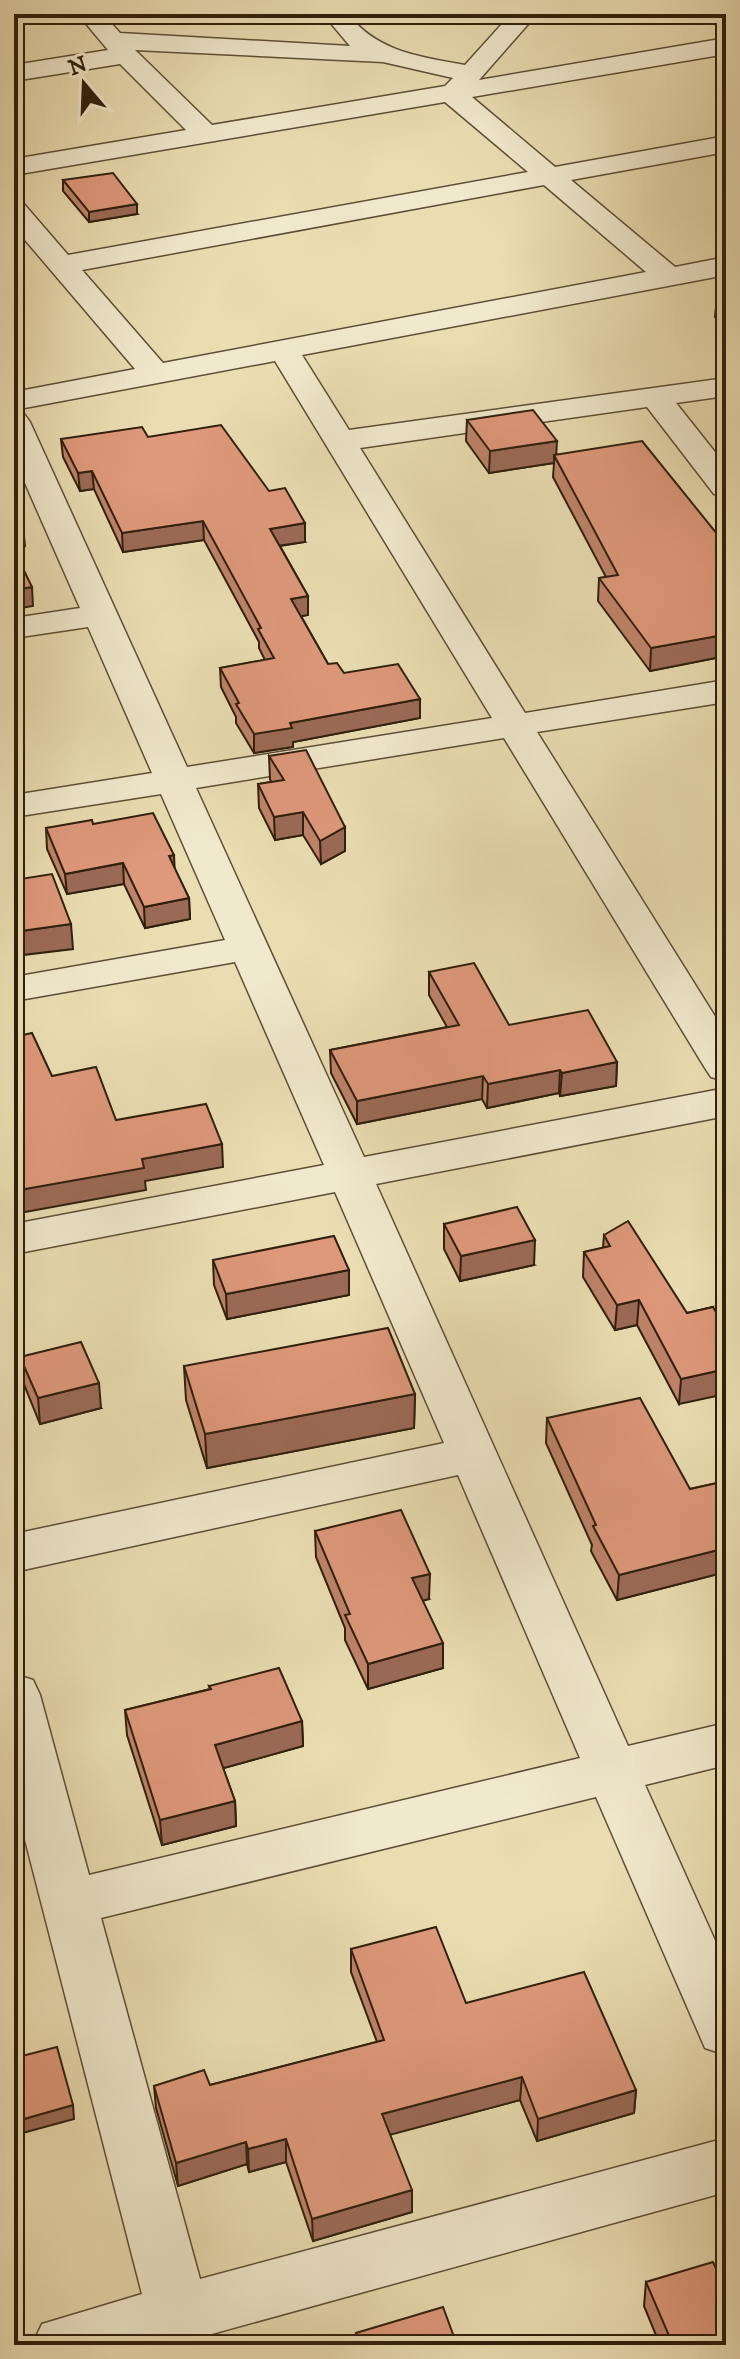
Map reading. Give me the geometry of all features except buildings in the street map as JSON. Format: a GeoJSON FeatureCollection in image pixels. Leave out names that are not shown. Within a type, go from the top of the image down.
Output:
{"type":"FeatureCollection","features":[{"type":"Feature","properties":{"kind":"street"},"geometry":{"type":"LineString","coordinates":[[90,14],[119,48],[206,135]]}},
{"type":"Feature","properties":{"kind":"street"},"geometry":{"type":"LineString","coordinates":[[335,14],[351,37],[382,55],[461,83],[552,175],[669,277]]}},
{"type":"Feature","properties":{"kind":"street"},"geometry":{"type":"LineString","coordinates":[[461,83],[525,14]]}},
{"type":"Feature","properties":{"kind":"street"},"geometry":{"type":"LineString","coordinates":[[14,167],[206,135],[461,83],[726,46]]}},
{"type":"Feature","properties":{"kind":"street"},"geometry":{"type":"LineString","coordinates":[[14,73],[119,48],[382,55]]}},
{"type":"Feature","properties":{"kind":"street"},"geometry":{"type":"LineString","coordinates":[[61,265],[726,144]]}},
{"type":"Feature","properties":{"kind":"street"},"geometry":{"type":"LineString","coordinates":[[14,210],[157,375]]}},
{"type":"Feature","properties":{"kind":"street"},"geometry":{"type":"LineString","coordinates":[[14,401],[726,266]]}},
{"type":"Feature","properties":{"kind":"street"},"geometry":{"type":"LineString","coordinates":[[284,351],[726,1068]]}},
{"type":"Feature","properties":{"kind":"street"},"geometry":{"type":"LineString","coordinates":[[340,441],[726,387]]}},
{"type":"Feature","properties":{"kind":"street"},"geometry":{"type":"LineString","coordinates":[[655,397],[726,487]]}},
{"type":"Feature","properties":{"kind":"street"},"geometry":{"type":"LineString","coordinates":[[14,422],[726,2030]]}},
{"type":"Feature","properties":{"kind":"street"},"geometry":{"type":"LineString","coordinates":[[14,628],[101,615]]}},
{"type":"Feature","properties":{"kind":"street"},"geometry":{"type":"LineString","coordinates":[[14,806],[726,691]]}},
{"type":"Feature","properties":{"kind":"street"},"geometry":{"type":"LineString","coordinates":[[14,989],[248,948]]}},
{"type":"Feature","properties":{"kind":"street"},"geometry":{"type":"LineString","coordinates":[[14,1239],[726,1102]]}},
{"type":"Feature","properties":{"kind":"street"},"geometry":{"type":"LineString","coordinates":[[14,1553],[471,1455]]}},
{"type":"Feature","properties":{"kind":"street"},"geometry":{"type":"LineString","coordinates":[[14,1695],[178,2314]]}},
{"type":"Feature","properties":{"kind":"street"},"geometry":{"type":"LineString","coordinates":[[69,1903],[726,1744]]}},
{"type":"Feature","properties":{"kind":"street"},"geometry":{"type":"LineString","coordinates":[[64,2345],[726,2165]]}}]}
